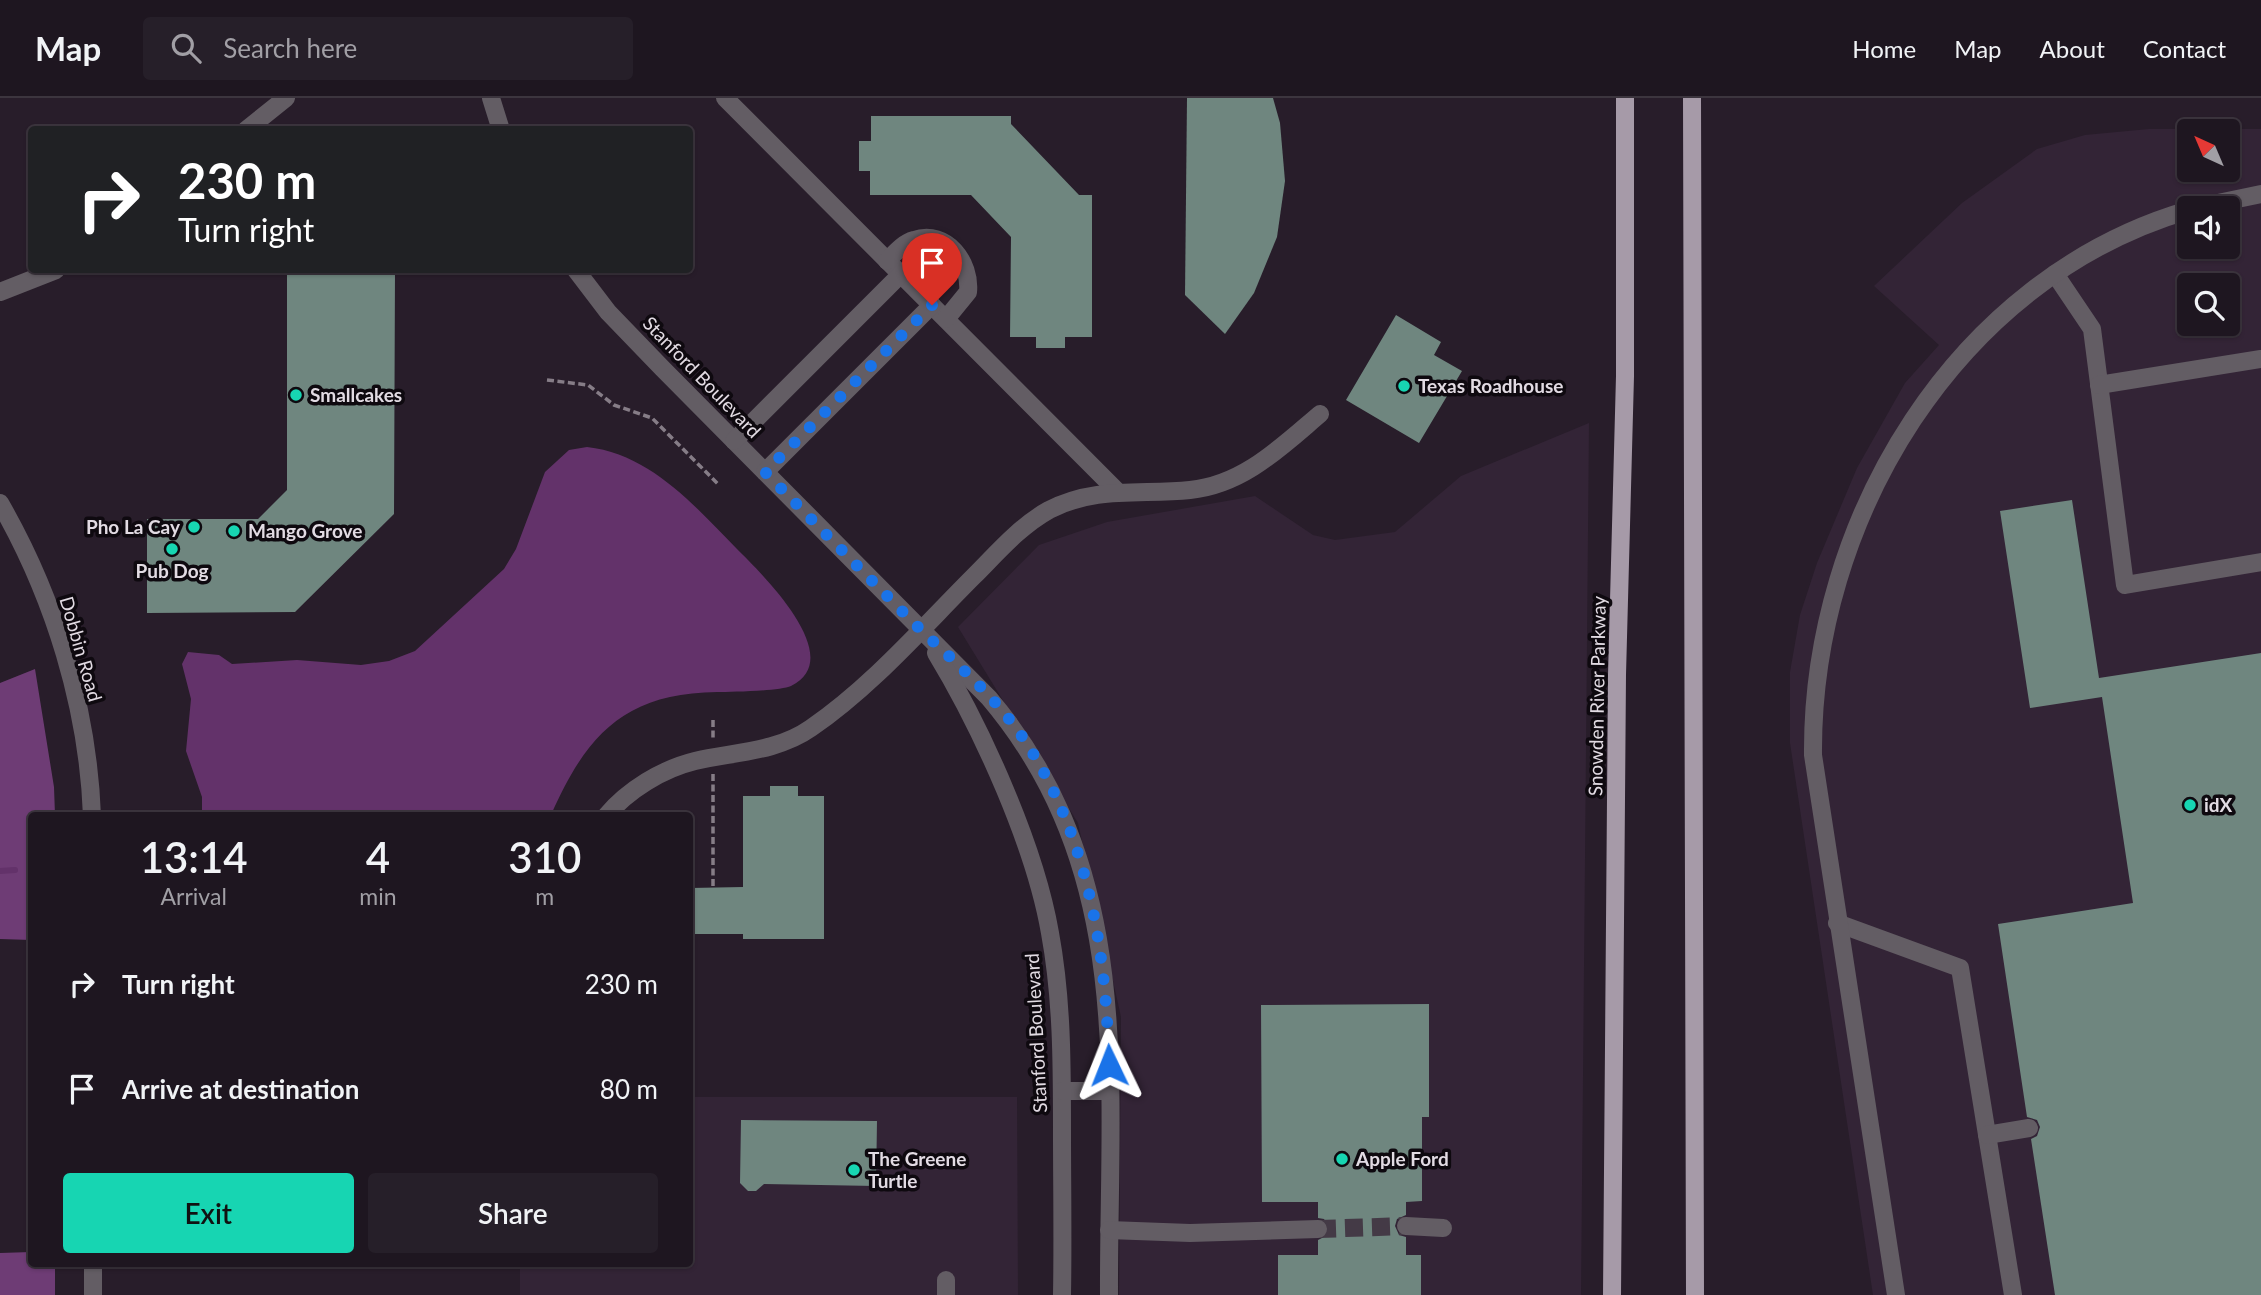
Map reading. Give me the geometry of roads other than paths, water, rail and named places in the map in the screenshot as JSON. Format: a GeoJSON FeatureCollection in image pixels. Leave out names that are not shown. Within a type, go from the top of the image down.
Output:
{"type":"FeatureCollection","features":[{"type":"Feature","properties":{"kind":"main road","name":"Snowden River Parkway"},"geometry":{"type":"LineString","coordinates":[[1612,1295],[1617,674],[1625,363],[1625,98]]}},
{"type":"Feature","properties":{"kind":"main road"},"geometry":{"type":"LineString","coordinates":[[1692,98],[1695,1295]]}},
{"type":"Feature","properties":{"kind":"street"},"geometry":{"type":"LineString","coordinates":[[251,126],[286,98]]}},
{"type":"Feature","properties":{"kind":"street"},"geometry":{"type":"LineString","coordinates":[[491,98],[500,126]]}},
{"type":"Feature","properties":{"kind":"street"},"geometry":{"type":"LineString","coordinates":[[725,98],[1118,492]]}},
{"type":"Feature","properties":{"kind":"street"},"geometry":{"type":"LineString","coordinates":[[2240,199],[2261,194]]}},
{"type":"Feature","properties":{"kind":"street"},"geometry":{"type":"LineString","coordinates":[[1896,1295],[1812,755],[1812,709],[1819,652],[1834,593],[1878,481],[1934,386],[1997,319],[2055,274],[2130,231],[2177,214]]}},
{"type":"Feature","properties":{"kind":"street"},"geometry":{"type":"LineString","coordinates":[[887,261],[904,245],[922,238],[934,239],[957,252],[965,264],[969,278],[968,292],[946,319]]}},
{"type":"Feature","properties":{"kind":"street"},"geometry":{"type":"LineString","coordinates":[[0,292],[48,273]]}},
{"type":"Feature","properties":{"kind":"street","name":"Stanford Boulevard"},"geometry":{"type":"LineString","coordinates":[[578,273],[608,312],[921,629],[1021,735],[1059,807],[1081,862],[1097,921],[1107,985],[1110,1091],[1109,1295]]}},
{"type":"Feature","properties":{"kind":"street"},"geometry":{"type":"LineString","coordinates":[[734,441],[901,274]]}},
{"type":"Feature","properties":{"kind":"street"},"geometry":{"type":"LineString","coordinates":[[2055,274],[2092,329],[2125,585],[2261,562]]}},
{"type":"Feature","properties":{"kind":"street"},"geometry":{"type":"LineString","coordinates":[[765,472],[932,305]]}},
{"type":"Feature","properties":{"kind":"street"},"geometry":{"type":"LineString","coordinates":[[2099,384],[2261,359]]}},
{"type":"Feature","properties":{"kind":"street"},"geometry":{"type":"LineString","coordinates":[[610,812],[630,793],[667,771],[692,761],[770,747],[811,728],[876,676],[1032,521],[1069,501],[1118,492],[1190,490],[1233,479],[1278,450],[1320,414]]}},
{"type":"Feature","properties":{"kind":"street","name":"Dobbin Road"},"geometry":{"type":"LineString","coordinates":[[0,503],[35,573],[58,631],[86,749],[92,812]]}},
{"type":"Feature","properties":{"kind":"street","name":"Stanford Boulevard"},"geometry":{"type":"LineString","coordinates":[[921,629],[947,672],[1017,821],[1036,877],[1050,932],[1058,990],[1062,1091],[1062,1295]]}},
{"type":"Feature","properties":{"kind":"street"},"geometry":{"type":"LineString","coordinates":[[1837,923],[1960,968],[2013,1295]]}},
{"type":"Feature","properties":{"kind":"street"},"geometry":{"type":"LineString","coordinates":[[1062,1091],[1110,1091]]}},
{"type":"Feature","properties":{"kind":"street"},"geometry":{"type":"LineString","coordinates":[[1987,1135],[2029,1128]]}},
{"type":"Feature","properties":{"kind":"street"},"geometry":{"type":"LineString","coordinates":[[1406,1226],[1443,1228]]}},
{"type":"Feature","properties":{"kind":"street"},"geometry":{"type":"LineString","coordinates":[[1108,1230],[1318,1229]]}},
{"type":"Feature","properties":{"kind":"street"},"geometry":{"type":"LineString","coordinates":[[93,1267],[93,1295]]}},
{"type":"Feature","properties":{"kind":"waterway"},"geometry":{"type":"LineString","coordinates":[[0,871],[15,870]]}},
{"type":"Feature","properties":{"kind":"tunnel"},"geometry":{"type":"LineString","coordinates":[[1318,1229],[1406,1226]]}},
{"type":"Feature","properties":{"kind":"place","name":"Texas Roadhouse"},"geometry":{"type":"Point","coordinates":[1404,386]}},
{"type":"Feature","properties":{"kind":"place","name":"Smallcakes"},"geometry":{"type":"Point","coordinates":[296,395]}},
{"type":"Feature","properties":{"kind":"place","name":"Pho La Cay"},"geometry":{"type":"Point","coordinates":[194,527]}},
{"type":"Feature","properties":{"kind":"place","name":"Mango Grove"},"geometry":{"type":"Point","coordinates":[234,531]}},
{"type":"Feature","properties":{"kind":"place","name":"Pub Dog"},"geometry":{"type":"Point","coordinates":[172,549]}},
{"type":"Feature","properties":{"kind":"place","name":"idX"},"geometry":{"type":"Point","coordinates":[2190,805]}},
{"type":"Feature","properties":{"kind":"place","name":"Apple Ford"},"geometry":{"type":"Point","coordinates":[1342,1159]}},
{"type":"Feature","properties":{"kind":"place","name":"The Greene Turtle"},"geometry":{"type":"Point","coordinates":[854,1170]}}]}
